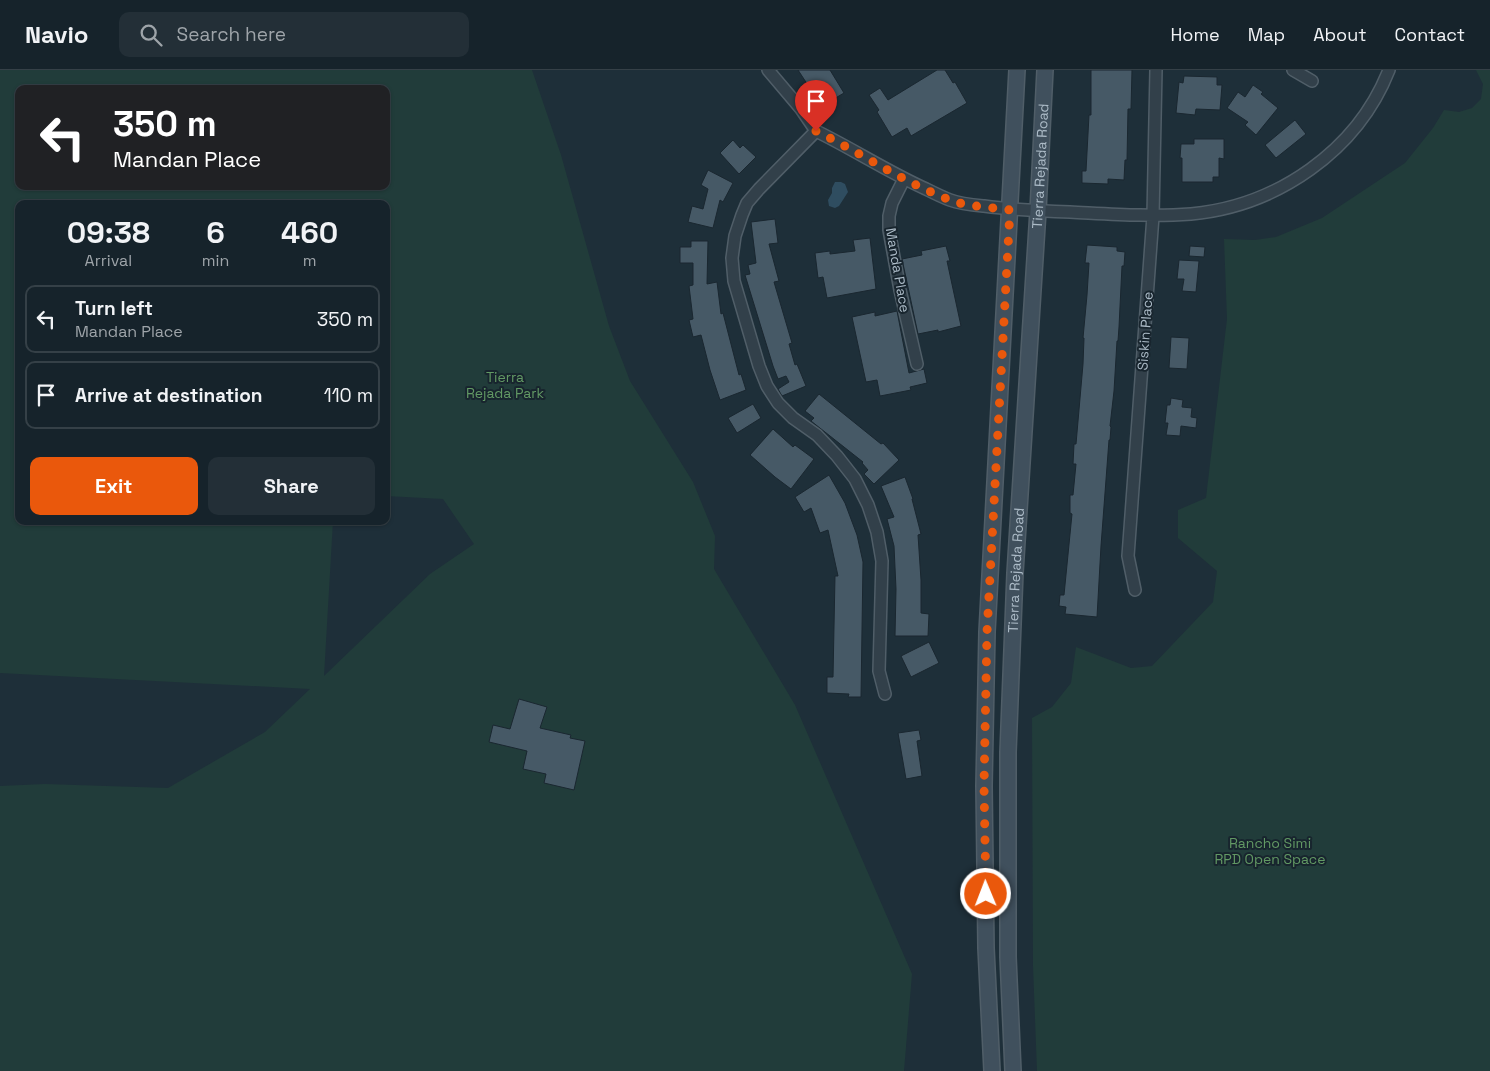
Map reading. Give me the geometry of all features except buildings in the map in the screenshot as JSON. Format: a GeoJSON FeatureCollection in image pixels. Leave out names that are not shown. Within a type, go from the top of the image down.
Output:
{"type":"FeatureCollection","features":[{"type":"Feature","properties":{"kind":"main road","name":"Tierra Rejada Road"},"geometry":{"type":"LineString","coordinates":[[992,1071],[986,948],[984,786],[987,652],[1017,70]]}},
{"type":"Feature","properties":{"kind":"main road","name":"Tierra Rejada Road"},"geometry":{"type":"LineString","coordinates":[[1013,1071],[1008,957],[1008,752],[1015,572],[1045,70]]}},
{"type":"Feature","properties":{"kind":"street"},"geometry":{"type":"LineString","coordinates":[[768,70],[801,109],[816,131],[904,179],[950,200],[1010,210],[1154,216],[1192,214],[1226,209],[1260,198],[1291,183],[1320,164],[1345,140],[1366,113],[1384,83],[1389,70]]}},
{"type":"Feature","properties":{"kind":"street","name":"Siskin Place"},"geometry":{"type":"LineString","coordinates":[[1135,590],[1128,556],[1154,216],[1156,70]]}},
{"type":"Feature","properties":{"kind":"street"},"geometry":{"type":"LineString","coordinates":[[1293,70],[1312,81]]}},
{"type":"Feature","properties":{"kind":"street"},"geometry":{"type":"LineString","coordinates":[[816,131],[759,189],[742,214],[735,236],[732,258],[734,281],[759,366],[767,386],[778,403],[793,418],[817,435],[838,456],[855,479],[868,505],[877,532],[882,561],[879,671],[885,694]]}},
{"type":"Feature","properties":{"kind":"street","name":"Manda Place"},"geometry":{"type":"LineString","coordinates":[[904,179],[892,202],[889,230],[900,290],[917,364]]}},
{"type":"Feature","properties":{"kind":"green space","name":"Tierra Rejada Park"},"geometry":{"type":"Polygon","coordinates":[[[0,70],[532,70],[561,155],[609,326],[630,381],[693,482],[715,536],[714,569],[795,705],[912,974],[904,1071],[0,1071],[0,786],[45,784],[168,788],[265,732],[310,689],[0,673],[0,70]]]}},
{"type":"Feature","properties":{"kind":"green space","name":"Rancho Simi RPD Open Space"},"geometry":{"type":"Polygon","coordinates":[[[1476,70],[1490,70],[1490,1071],[1037,1071],[1033,966],[1032,718],[1052,707],[1071,683],[1076,647],[1131,668],[1152,666],[1213,602],[1217,571],[1178,538],[1178,510],[1206,498],[1227,319],[1224,239],[1255,240],[1276,237],[1322,218],[1405,163],[1433,128],[1444,110],[1459,112],[1472,108],[1481,99],[1483,84],[1476,70]]]}},
{"type":"Feature","properties":{"kind":"water"},"geometry":{"type":"Polygon","coordinates":[[[835,182],[845,184],[848,192],[839,206],[835,208],[829,206],[828,200],[835,182]]]}},
{"type":"Feature","properties":{"kind":"route"},"geometry":{"type":"LineString","coordinates":[[816,131],[904,179],[950,200],[1010,210],[987,632],[984,786],[986,894]]}}]}
